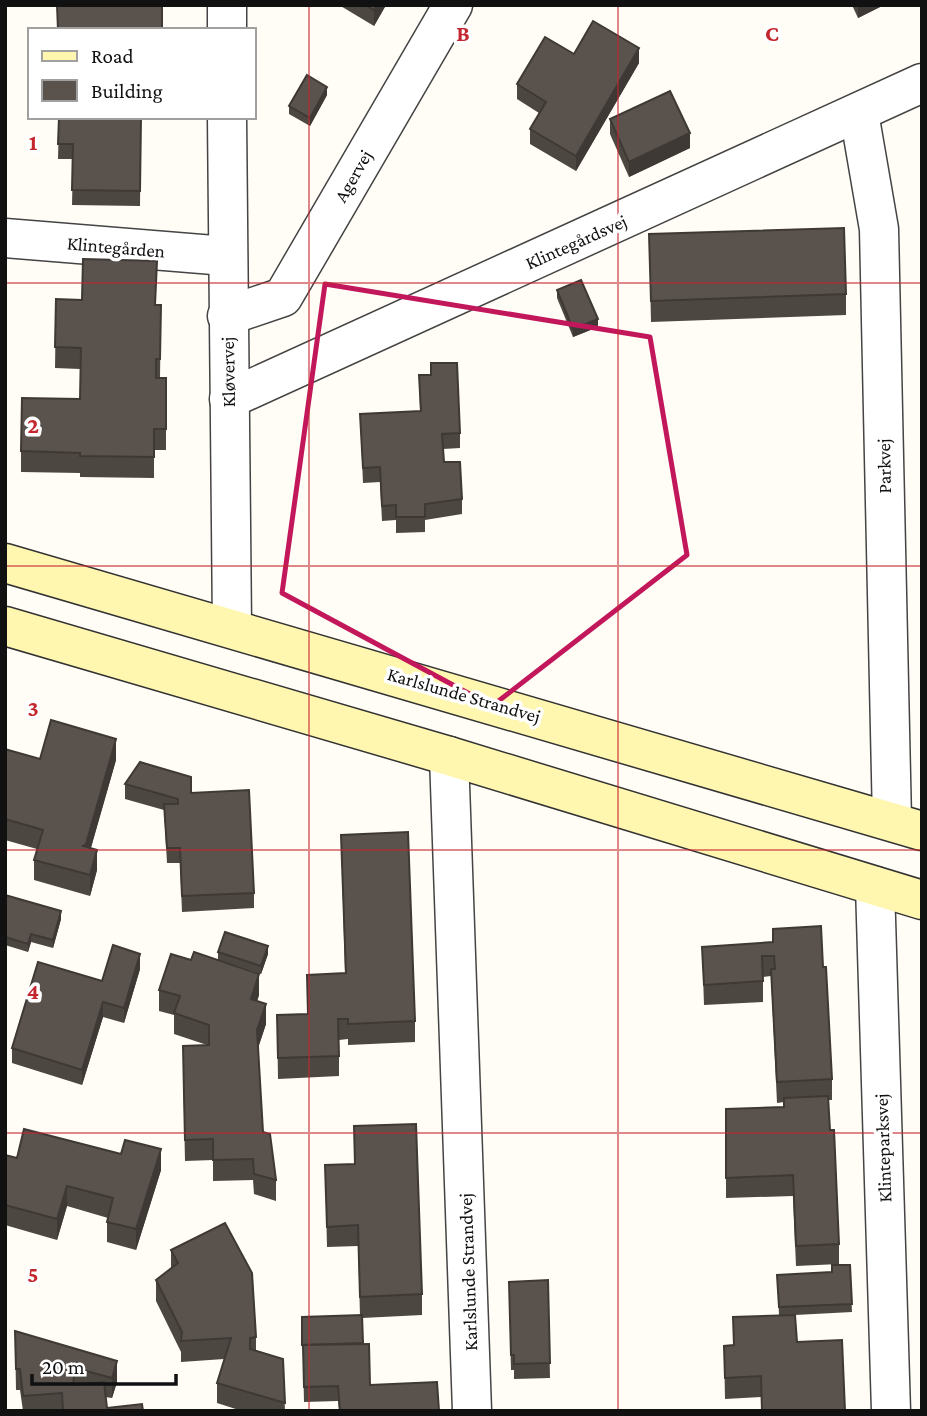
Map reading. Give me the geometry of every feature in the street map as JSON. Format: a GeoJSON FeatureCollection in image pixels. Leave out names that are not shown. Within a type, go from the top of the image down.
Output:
{"type":"FeatureCollection","features":[{"type":"Feature","properties":{"kind":"main road","name":"Karlslunde Strandvej"},"geometry":{"type":"LineString","coordinates":[[5,563],[907,826]]}},
{"type":"Feature","properties":{"kind":"main road"},"geometry":{"type":"LineString","coordinates":[[5,626],[449,756],[922,900]]}},
{"type":"Feature","properties":{"kind":"street"},"geometry":{"type":"LineString","coordinates":[[227,5],[227,28]]}},
{"type":"Feature","properties":{"kind":"street","name":"Agervej"},"geometry":{"type":"LineString","coordinates":[[227,316],[283,297],[453,5]]}},
{"type":"Feature","properties":{"kind":"street","name":"Klintegårdsvej"},"geometry":{"type":"LineString","coordinates":[[229,399],[922,83]]}},
{"type":"Feature","properties":{"kind":"street","name":"Parkvej"},"geometry":{"type":"LineString","coordinates":[[859,113],[879,229],[907,826]]}},
{"type":"Feature","properties":{"kind":"street","name":"Kløvervej"},"geometry":{"type":"LineString","coordinates":[[227,119],[226,256],[232,627]]}},
{"type":"Feature","properties":{"kind":"street","name":"Klintegården"},"geometry":{"type":"LineString","coordinates":[[5,238],[226,256]]}},
{"type":"Feature","properties":{"kind":"street","name":"Karlslunde Strandvej"},"geometry":{"type":"LineString","coordinates":[[449,756],[472,1411]]}},
{"type":"Feature","properties":{"kind":"street","name":"Klinteparksvej"},"geometry":{"type":"LineString","coordinates":[[875,886],[891,1411]]}},
{"type":"Feature","properties":{"kind":"highlighted area"},"geometry":{"type":"Polygon","coordinates":[[[325,284],[650,337],[687,555],[492,706],[282,593],[325,284]]]}},
{"type":"Feature","properties":{"kind":"building"},"geometry":{"type":"Polygon","coordinates":[[[57,5],[162,5],[162,28],[58,28],[57,5]]]}},
{"type":"Feature","properties":{"kind":"building"},"geometry":{"type":"Polygon","coordinates":[[[593,21],[639,48],[576,156],[530,129],[546,102],[517,84],[545,37],[574,54],[593,21]]]}},
{"type":"Feature","properties":{"kind":"building"},"geometry":{"type":"Polygon","coordinates":[[[307,75],[327,87],[310,118],[289,106],[307,75]]]}},
{"type":"Feature","properties":{"kind":"building"},"geometry":{"type":"Polygon","coordinates":[[[670,91],[690,133],[629,162],[610,119],[670,91]]]}},
{"type":"Feature","properties":{"kind":"building"},"geometry":{"type":"Polygon","coordinates":[[[59,119],[141,119],[140,191],[72,190],[73,144],[58,144],[59,119]]]}},
{"type":"Feature","properties":{"kind":"building"},"geometry":{"type":"Polygon","coordinates":[[[844,228],[846,294],[651,301],[649,234],[844,228]]]}},
{"type":"Feature","properties":{"kind":"building"},"geometry":{"type":"Polygon","coordinates":[[[83,259],[157,261],[155,305],[161,305],[160,359],[156,359],[156,378],[166,378],[166,429],[154,429],[154,457],[80,456],[80,453],[21,451],[22,398],[80,399],[81,348],[55,347],[56,299],[82,300],[83,259]]]}},
{"type":"Feature","properties":{"kind":"building"},"geometry":{"type":"Polygon","coordinates":[[[581,280],[598,319],[573,329],[557,290],[581,280]]]}},
{"type":"Feature","properties":{"kind":"building"},"geometry":{"type":"Polygon","coordinates":[[[431,363],[457,363],[460,433],[442,434],[444,462],[460,462],[462,499],[425,504],[425,517],[396,517],[396,505],[382,506],[380,467],[363,468],[360,414],[421,411],[419,375],[431,375],[431,363]]]}},
{"type":"Feature","properties":{"kind":"building"},"geometry":{"type":"Polygon","coordinates":[[[51,720],[116,739],[86,844],[83,846],[97,850],[90,875],[34,860],[43,830],[5,819],[5,749],[40,759],[51,720]]]}},
{"type":"Feature","properties":{"kind":"building"},"geometry":{"type":"Polygon","coordinates":[[[140,762],[191,777],[191,793],[249,790],[254,893],[182,896],[180,848],[167,848],[164,804],[178,804],[178,799],[125,784],[140,762]]]}},
{"type":"Feature","properties":{"kind":"building"},"geometry":{"type":"Polygon","coordinates":[[[408,832],[415,1021],[348,1024],[348,1019],[338,1019],[339,1056],[278,1058],[277,1015],[308,1014],[307,975],[346,973],[341,835],[408,832]]]}},
{"type":"Feature","properties":{"kind":"building"},"geometry":{"type":"Polygon","coordinates":[[[5,895],[61,911],[53,940],[31,934],[28,944],[5,937],[5,895]]]}},
{"type":"Feature","properties":{"kind":"building"},"geometry":{"type":"Polygon","coordinates":[[[821,926],[832,1079],[777,1082],[771,969],[775,969],[774,956],[762,956],[763,981],[704,985],[702,947],[773,942],[773,929],[821,926]]]}},
{"type":"Feature","properties":{"kind":"building"},"geometry":{"type":"Polygon","coordinates":[[[225,932],[268,946],[261,966],[218,952],[225,932]]]}},
{"type":"Feature","properties":{"kind":"building"},"geometry":{"type":"Polygon","coordinates":[[[113,945],[140,954],[124,1008],[103,1002],[82,1070],[12,1048],[38,962],[102,981],[113,945]]]}},
{"type":"Feature","properties":{"kind":"building"},"geometry":{"type":"Polygon","coordinates":[[[194,952],[259,974],[251,999],[266,1004],[257,1030],[263,1132],[270,1134],[276,1180],[254,1174],[253,1159],[213,1160],[213,1139],[185,1140],[183,1046],[209,1045],[209,1025],[174,1013],[180,996],[159,990],[171,954],[191,960],[194,952]]]}},
{"type":"Feature","properties":{"kind":"building"},"geometry":{"type":"Polygon","coordinates":[[[828,1096],[830,1130],[834,1130],[839,1244],[796,1246],[793,1175],[726,1178],[726,1109],[784,1107],[784,1098],[828,1096]]]}},
{"type":"Feature","properties":{"kind":"building"},"geometry":{"type":"Polygon","coordinates":[[[416,1124],[422,1294],[360,1297],[358,1225],[327,1227],[325,1165],[355,1164],[354,1126],[416,1124]]]}},
{"type":"Feature","properties":{"kind":"building"},"geometry":{"type":"Polygon","coordinates":[[[24,1129],[121,1154],[125,1140],[161,1149],[136,1229],[107,1222],[113,1198],[67,1186],[57,1219],[5,1205],[5,1155],[17,1158],[24,1129]]]}},
{"type":"Feature","properties":{"kind":"building"},"geometry":{"type":"Polygon","coordinates":[[[225,1223],[252,1273],[256,1337],[250,1338],[250,1349],[283,1359],[285,1403],[217,1383],[231,1338],[181,1341],[182,1332],[156,1280],[178,1263],[171,1250],[225,1223]]]}},
{"type":"Feature","properties":{"kind":"building"},"geometry":{"type":"Polygon","coordinates":[[[832,1265],[850,1265],[852,1304],[779,1307],[777,1275],[832,1272],[832,1265]]]}},
{"type":"Feature","properties":{"kind":"building"},"geometry":{"type":"Polygon","coordinates":[[[548,1280],[550,1363],[514,1364],[514,1355],[511,1355],[509,1282],[548,1280]]]}},
{"type":"Feature","properties":{"kind":"building"},"geometry":{"type":"Polygon","coordinates":[[[362,1315],[363,1343],[302,1345],[302,1317],[362,1315]]]}},
{"type":"Feature","properties":{"kind":"building"},"geometry":{"type":"Polygon","coordinates":[[[795,1315],[797,1342],[842,1340],[845,1411],[762,1411],[761,1376],[725,1378],[724,1346],[734,1345],[733,1317],[795,1315]]]}},
{"type":"Feature","properties":{"kind":"building"},"geometry":{"type":"Polygon","coordinates":[[[15,1331],[117,1361],[112,1378],[75,1368],[73,1385],[104,1382],[107,1408],[142,1404],[143,1411],[63,1411],[62,1393],[23,1396],[20,1369],[16,1369],[15,1331]]]}},
{"type":"Feature","properties":{"kind":"building"},"geometry":{"type":"Polygon","coordinates":[[[369,1344],[370,1385],[437,1382],[439,1411],[340,1411],[338,1386],[304,1387],[303,1345],[369,1344]]]}}]}
